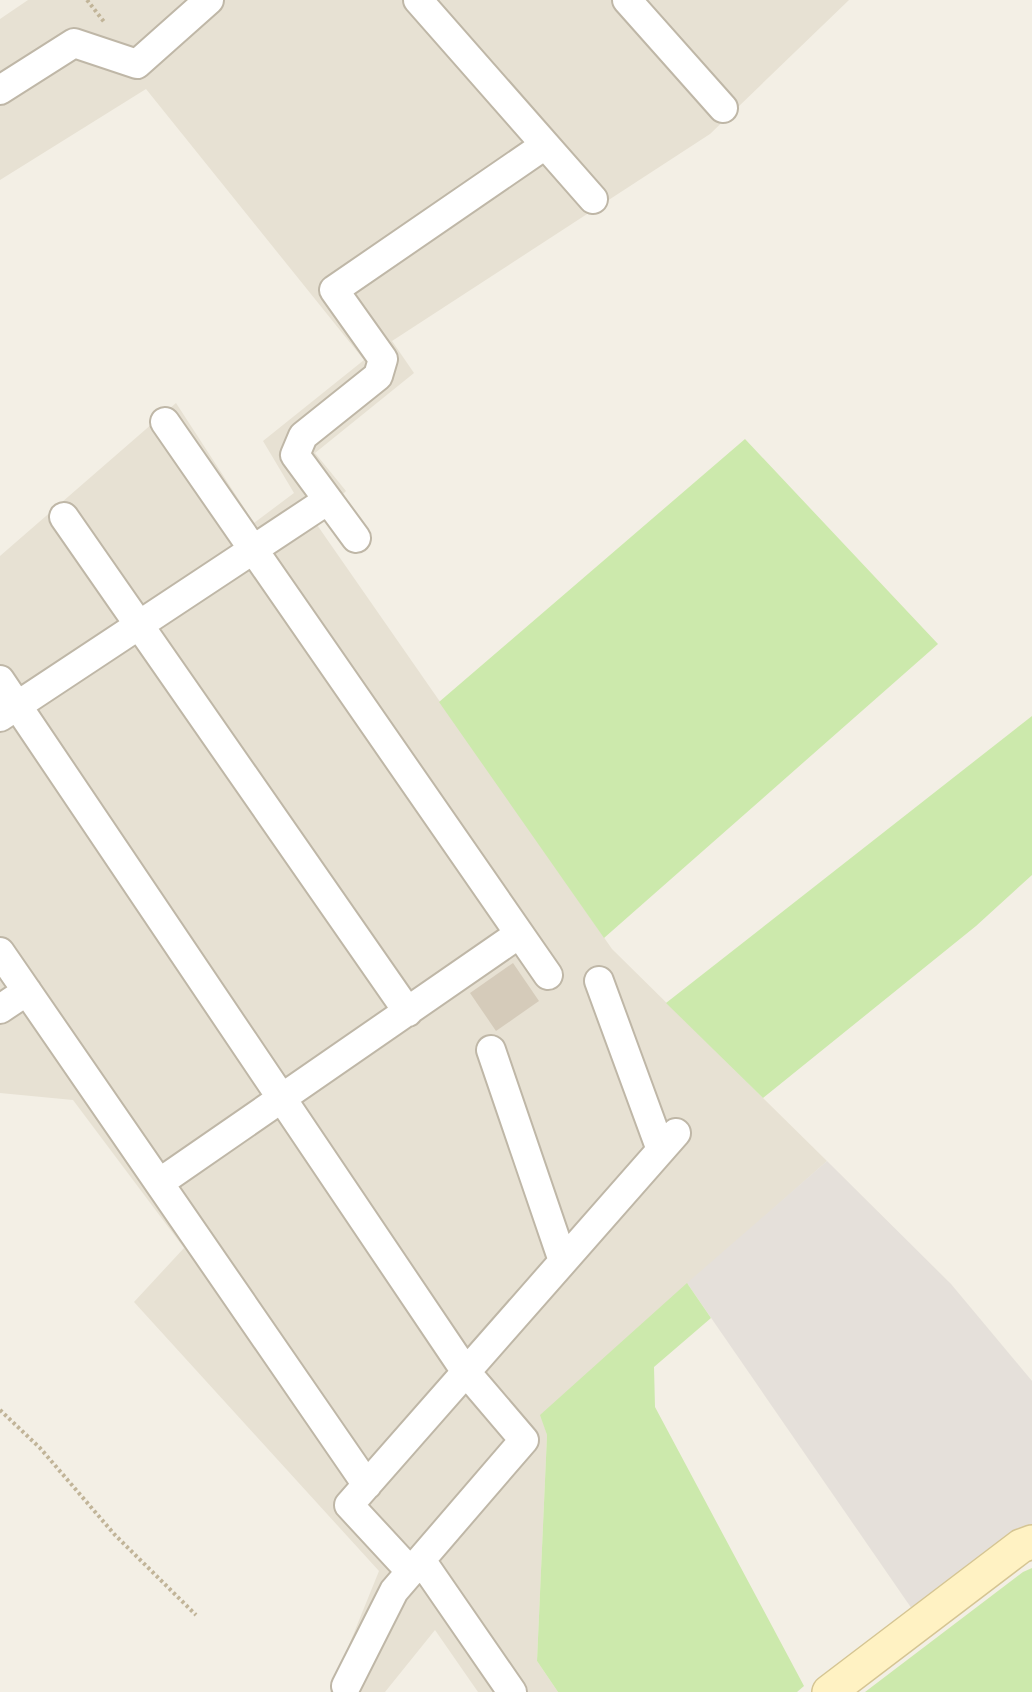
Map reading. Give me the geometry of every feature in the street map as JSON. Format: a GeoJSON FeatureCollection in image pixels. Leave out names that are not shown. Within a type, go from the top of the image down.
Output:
{"type":"FeatureCollection","features":[{"type":"Feature","properties":{"kind":"street"},"geometry":{"type":"LineString","coordinates":[[0,90],[74,44],[137,64],[209,0]]}},
{"type":"Feature","properties":{"kind":"street"},"geometry":{"type":"LineString","coordinates":[[418,0],[593,199]]}},
{"type":"Feature","properties":{"kind":"street"},"geometry":{"type":"LineString","coordinates":[[627,0],[723,108]]}},
{"type":"Feature","properties":{"kind":"street"},"geometry":{"type":"LineString","coordinates":[[356,538],[295,455],[303,436],[378,376],[383,359],[334,290],[545,145]]}},
{"type":"Feature","properties":{"kind":"street"},"geometry":{"type":"LineString","coordinates":[[165,422],[548,975]]}},
{"type":"Feature","properties":{"kind":"street"},"geometry":{"type":"LineString","coordinates":[[9,711],[328,500]]}},
{"type":"Feature","properties":{"kind":"street"},"geometry":{"type":"LineString","coordinates":[[64,517],[408,1012]]}},
{"type":"Feature","properties":{"kind":"street"},"geometry":{"type":"LineString","coordinates":[[0,680],[9,711],[281,1099],[466,1372],[524,1440],[394,1591],[346,1686]]}},
{"type":"Feature","properties":{"kind":"street"},"geometry":{"type":"LineString","coordinates":[[159,1183],[519,934]]}},
{"type":"Feature","properties":{"kind":"street"},"geometry":{"type":"LineString","coordinates":[[0,952],[367,1485]]}},
{"type":"Feature","properties":{"kind":"street"},"geometry":{"type":"LineString","coordinates":[[512,1692],[416,1566],[349,1505],[668,1141],[600,981]]}},
{"type":"Feature","properties":{"kind":"street"},"geometry":{"type":"LineString","coordinates":[[0,1009],[27,991]]}},
{"type":"Feature","properties":{"kind":"street"},"geometry":{"type":"LineString","coordinates":[[491,1050],[563,1261]]}},
{"type":"Feature","properties":{"kind":"street"},"geometry":{"type":"LineString","coordinates":[[829,1692],[1021,1546],[1032,1542]]}},
{"type":"Feature","properties":{"kind":"path"},"geometry":{"type":"LineString","coordinates":[[0,1410],[40,1448],[116,1535],[196,1615]]}},
{"type":"Feature","properties":{"kind":"shaded area"},"geometry":{"type":"Polygon","coordinates":[[[28,0],[849,0],[710,134],[392,341],[414,373],[315,453],[346,491],[315,522],[612,949],[827,1161],[541,1415],[547,1435],[537,1661],[558,1692],[478,1692],[435,1630],[385,1692],[330,1692],[379,1571],[134,1302],[184,1248],[73,1100],[0,1093],[0,556],[176,403],[254,523],[294,493],[263,441],[364,360],[146,89],[0,180],[0,19],[28,0]]]}},
{"type":"Feature","properties":{"kind":"shaded area"},"geometry":{"type":"Polygon","coordinates":[[[827,1161],[951,1284],[1032,1381],[1032,1531],[912,1609],[687,1283],[827,1161]]]}},
{"type":"Feature","properties":{"kind":"green space"},"geometry":{"type":"Polygon","coordinates":[[[745,439],[938,644],[604,938],[439,702],[745,439]]]}},
{"type":"Feature","properties":{"kind":"green space"},"geometry":{"type":"Polygon","coordinates":[[[1032,716],[1032,875],[976,926],[763,1098],[666,1003],[1032,716]]]}},
{"type":"Feature","properties":{"kind":"green space"},"geometry":{"type":"Polygon","coordinates":[[[687,1283],[711,1318],[654,1367],[655,1407],[804,1686],[797,1692],[558,1692],[537,1661],[547,1435],[540,1415],[687,1283]]]}},
{"type":"Feature","properties":{"kind":"green space"},"geometry":{"type":"Polygon","coordinates":[[[1032,1568],[1032,1692],[865,1692],[1023,1572],[1032,1568]]]}},
{"type":"Feature","properties":{"kind":"building"},"geometry":{"type":"Polygon","coordinates":[[[513,963],[539,1001],[496,1031],[470,993],[513,963]]]}}]}
